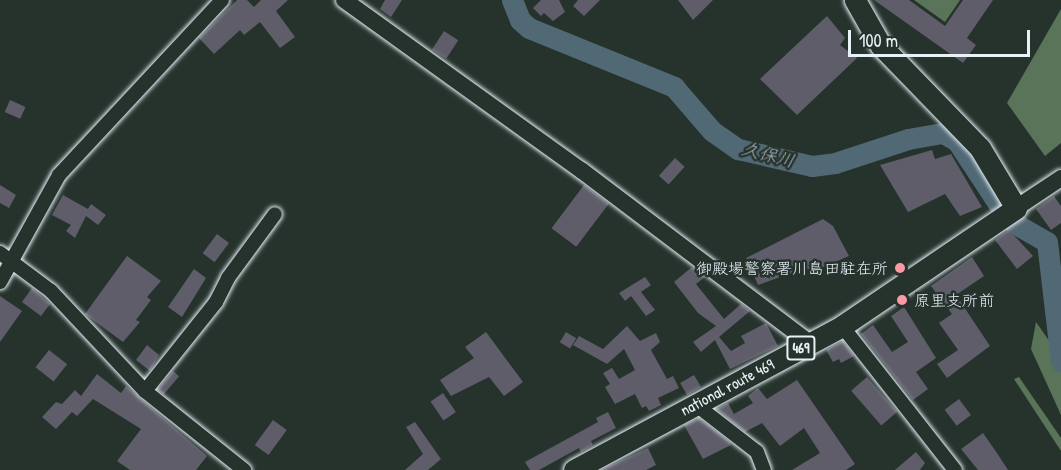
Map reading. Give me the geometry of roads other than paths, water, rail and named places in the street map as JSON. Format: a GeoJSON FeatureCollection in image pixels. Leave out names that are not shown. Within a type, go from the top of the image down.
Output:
{"type":"FeatureCollection","features":[{"type":"Feature","properties":{"kind":"highway"},"geometry":{"type":"LineString","coordinates":[[855,0],[881,46],[980,148],[1016,208]]}},
{"type":"Feature","properties":{"kind":"highway","name":"national route 469"},"geometry":{"type":"LineString","coordinates":[[574,470],[842,326],[1016,208]]}},
{"type":"Feature","properties":{"kind":"street"},"geometry":{"type":"LineString","coordinates":[[0,282],[59,175],[222,0]]}},
{"type":"Feature","properties":{"kind":"street"},"geometry":{"type":"LineString","coordinates":[[344,0],[581,170],[810,343]]}},
{"type":"Feature","properties":{"kind":"street"},"geometry":{"type":"LineString","coordinates":[[1016,208],[1061,178]]}},
{"type":"Feature","properties":{"kind":"street"},"geometry":{"type":"LineString","coordinates":[[145,391],[216,302],[275,214]]}},
{"type":"Feature","properties":{"kind":"street"},"geometry":{"type":"LineString","coordinates":[[0,253],[74,313],[145,391],[244,470]]}},
{"type":"Feature","properties":{"kind":"street"},"geometry":{"type":"LineString","coordinates":[[842,326],[955,470]]}},
{"type":"Feature","properties":{"kind":"street"},"geometry":{"type":"LineString","coordinates":[[695,404],[757,452],[764,470]]}},
{"type":"Feature","properties":{"kind":"waterway","name":"久保川"},"geometry":{"type":"LineString","coordinates":[[512,0],[520,20],[529,28],[674,87],[712,131],[738,149],[812,166],[835,163],[908,139],[943,133],[957,141],[999,205]]}},
{"type":"Feature","properties":{"kind":"waterway","name":"久保川"},"geometry":{"type":"LineString","coordinates":[[1014,223],[1047,242],[1061,361]]}},
{"type":"Feature","properties":{"kind":"place","name":"御殿場警察署川島田駐在所"},"geometry":{"type":"Point","coordinates":[900,268]}},
{"type":"Feature","properties":{"kind":"place","name":"原里支所前"},"geometry":{"type":"Point","coordinates":[902,300]}}]}
